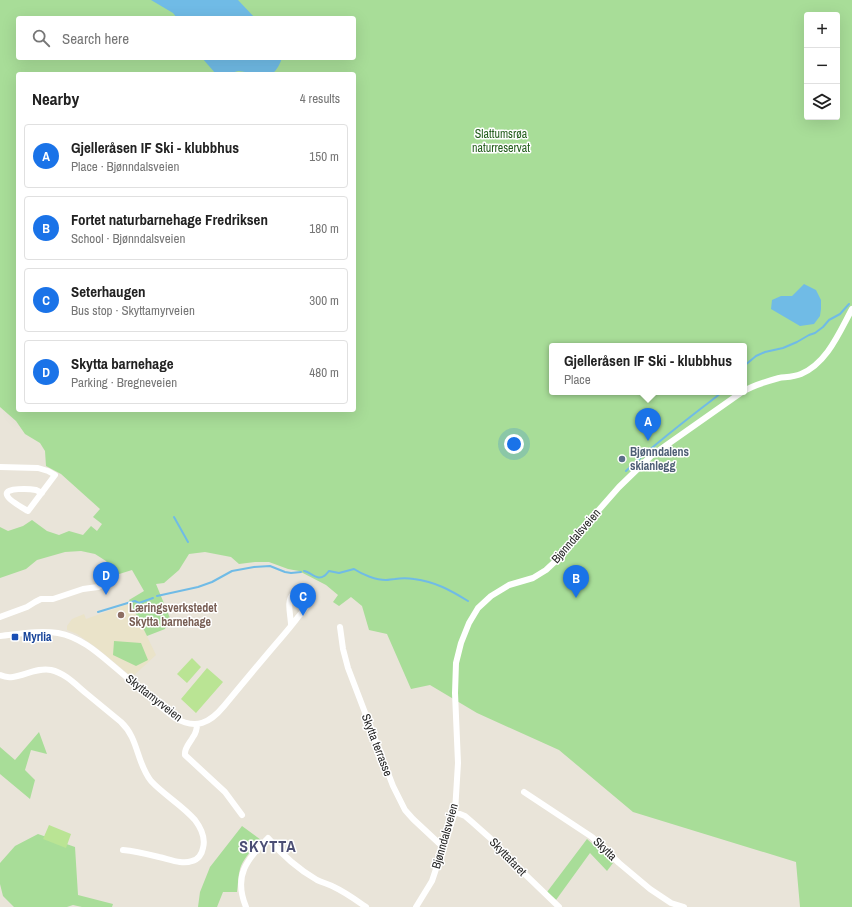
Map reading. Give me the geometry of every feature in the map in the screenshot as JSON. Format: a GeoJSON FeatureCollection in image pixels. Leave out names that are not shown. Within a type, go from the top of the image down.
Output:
{"type":"FeatureCollection","features":[{"type":"Feature","properties":{"kind":"street","name":"Bjønndalsveien"},"geometry":{"type":"LineString","coordinates":[[747,389],[778,378],[800,374],[818,364],[837,338],[852,309]]}},
{"type":"Feature","properties":{"kind":"street","name":"Bjønndalsveien"},"geometry":{"type":"LineString","coordinates":[[416,907],[432,881],[455,812],[458,763],[455,693],[456,663],[466,630],[478,608],[491,596],[509,585],[533,578],[546,570],[561,556],[575,537],[619,487],[651,456],[737,395]]}},
{"type":"Feature","properties":{"kind":"street"},"geometry":{"type":"LineString","coordinates":[[0,467],[38,468],[48,471],[54,475],[42,493],[28,511],[9,499],[7,495],[8,491],[13,489],[35,490],[42,493]]}},
{"type":"Feature","properties":{"kind":"street"},"geometry":{"type":"LineString","coordinates":[[0,617],[27,607],[41,599],[53,599],[106,583]]}},
{"type":"Feature","properties":{"kind":"street","name":"Skyttamyrveien"},"geometry":{"type":"LineString","coordinates":[[0,636],[35,632],[56,633],[72,637],[88,646],[175,718],[187,723],[197,724],[208,721],[217,714],[291,625],[307,605],[306,597],[301,593],[293,594],[290,597],[291,625]]}},
{"type":"Feature","properties":{"kind":"street","name":"Skytta terrasse"},"geometry":{"type":"LineString","coordinates":[[340,627],[343,649],[348,668],[393,786],[405,810],[444,848]]}},
{"type":"Feature","properties":{"kind":"street"},"geometry":{"type":"LineString","coordinates":[[0,675],[4,677],[11,677],[45,669],[59,672],[69,678],[127,729],[133,739],[142,766],[148,776],[156,786],[192,817],[201,829],[204,837],[204,847],[201,854],[195,860],[190,862],[180,862],[123,850]]}},
{"type":"Feature","properties":{"kind":"street"},"geometry":{"type":"LineString","coordinates":[[197,724],[195,735],[186,749],[185,755],[225,792],[242,815]]}},
{"type":"Feature","properties":{"kind":"street","name":"Skytta"},"geometry":{"type":"LineString","coordinates":[[524,792],[592,837],[619,863],[650,889],[671,903],[684,907]]}},
{"type":"Feature","properties":{"kind":"street","name":"Skyttafaret"},"geometry":{"type":"LineString","coordinates":[[455,812],[464,816],[490,838],[507,857],[559,907]]}},
{"type":"Feature","properties":{"kind":"street"},"geometry":{"type":"LineString","coordinates":[[246,907],[241,890],[243,870],[252,854],[268,838],[277,849],[296,866],[319,882],[340,890],[366,907]]}},
{"type":"Feature","properties":{"kind":"shaded area"},"geometry":{"type":"Polygon","coordinates":[[[131,603],[156,655],[132,677],[97,648],[77,634],[67,630],[67,626],[72,619],[84,614],[86,619],[131,603]]]}},
{"type":"Feature","properties":{"kind":"green space","name":"Slattumsrøa naturreservat"},"geometry":{"type":"Polygon","coordinates":[[[0,0],[852,0],[852,907],[800,907],[796,862],[633,812],[559,750],[477,713],[430,685],[411,689],[387,634],[369,630],[362,606],[351,597],[339,606],[333,602],[338,595],[326,585],[299,571],[288,569],[269,562],[239,564],[231,557],[205,552],[189,554],[179,570],[164,583],[156,584],[170,618],[165,629],[147,636],[129,600],[144,591],[132,570],[116,575],[106,561],[95,554],[81,551],[65,552],[37,560],[26,569],[0,578],[0,527],[8,531],[23,526],[32,520],[47,531],[59,535],[69,531],[83,535],[91,526],[97,531],[102,524],[93,517],[100,509],[61,474],[46,466],[45,451],[40,443],[25,434],[16,421],[0,407],[0,0]]]}},
{"type":"Feature","properties":{"kind":"green space"},"geometry":{"type":"Polygon","coordinates":[[[114,641],[141,643],[148,660],[136,666],[113,655],[114,641]]]}},
{"type":"Feature","properties":{"kind":"green space"},"geometry":{"type":"Polygon","coordinates":[[[192,658],[201,667],[187,683],[177,674],[192,658]]]}},
{"type":"Feature","properties":{"kind":"green space"},"geometry":{"type":"Polygon","coordinates":[[[207,668],[223,682],[196,713],[181,699],[207,668]]]}},
{"type":"Feature","properties":{"kind":"green space"},"geometry":{"type":"Polygon","coordinates":[[[39,732],[47,754],[31,750],[25,770],[35,780],[30,799],[0,774],[0,747],[15,760],[39,732]]]}},
{"type":"Feature","properties":{"kind":"green space"},"geometry":{"type":"Polygon","coordinates":[[[49,825],[71,834],[66,848],[43,839],[49,825]]]}},
{"type":"Feature","properties":{"kind":"green space"},"geometry":{"type":"Polygon","coordinates":[[[242,826],[261,840],[241,865],[237,892],[223,892],[217,907],[198,907],[200,892],[210,867],[242,826]]]}},
{"type":"Feature","properties":{"kind":"green space"},"geometry":{"type":"Polygon","coordinates":[[[38,834],[75,847],[78,895],[113,904],[112,907],[82,907],[73,905],[67,907],[14,907],[3,896],[0,884],[0,863],[15,846],[38,834]]]}},
{"type":"Feature","properties":{"kind":"green space"},"geometry":{"type":"Polygon","coordinates":[[[587,839],[613,863],[607,871],[590,853],[556,900],[547,892],[587,839]]]}},
{"type":"Feature","properties":{"kind":"water"},"geometry":{"type":"Polygon","coordinates":[[[151,0],[238,0],[253,16],[175,16],[151,0]]]}},
{"type":"Feature","properties":{"kind":"water"},"geometry":{"type":"Polygon","coordinates":[[[204,60],[281,60],[274,72],[214,72],[204,60]]]}},
{"type":"Feature","properties":{"kind":"water"},"geometry":{"type":"Polygon","coordinates":[[[804,284],[816,290],[821,300],[821,309],[820,316],[814,324],[800,326],[771,309],[772,300],[781,296],[792,296],[804,284]]]}},
{"type":"Feature","properties":{"kind":"waterway"},"geometry":{"type":"LineString","coordinates":[[747,364],[756,356],[765,352],[783,348],[815,333],[829,320],[840,314],[849,304]]}},
{"type":"Feature","properties":{"kind":"waterway"},"geometry":{"type":"LineString","coordinates":[[626,471],[659,442],[718,395]]}},
{"type":"Feature","properties":{"kind":"waterway"},"geometry":{"type":"LineString","coordinates":[[174,517],[188,542]]}},
{"type":"Feature","properties":{"kind":"waterway"},"geometry":{"type":"LineString","coordinates":[[157,596],[198,587],[212,582],[232,571],[254,567],[270,566],[285,572],[301,572]]}},
{"type":"Feature","properties":{"kind":"waterway"},"geometry":{"type":"LineString","coordinates":[[304,571],[316,577],[321,577],[325,576],[329,571],[339,573],[354,569],[365,575],[378,579],[386,580],[407,578],[422,580],[442,587],[468,601]]}},
{"type":"Feature","properties":{"kind":"waterway"},"geometry":{"type":"LineString","coordinates":[[98,612],[131,602],[135,601],[139,603],[153,598]]}},
{"type":"Feature","properties":{"kind":"place","name":"Gjelleråsen IF Ski - klubbhus"},"geometry":{"type":"Point","coordinates":[648,441]}},
{"type":"Feature","properties":{"kind":"place","name":"Bjønndalens skianlegg"},"geometry":{"type":"Point","coordinates":[622,459]}},
{"type":"Feature","properties":{"kind":"place","name":"Skytta barnehage"},"geometry":{"type":"Point","coordinates":[106,595]}},
{"type":"Feature","properties":{"kind":"place","name":"Fortet naturbarnehage Fredriksen"},"geometry":{"type":"Point","coordinates":[576,598]}},
{"type":"Feature","properties":{"kind":"place","name":"Læringsverkstedet Skytta barnehage"},"geometry":{"type":"Point","coordinates":[121,615]}},
{"type":"Feature","properties":{"kind":"place","name":"Seterhaugen"},"geometry":{"type":"Point","coordinates":[303,616]}},
{"type":"Feature","properties":{"kind":"place","name":"Myrlia"},"geometry":{"type":"Point","coordinates":[15,637]}},
{"type":"Feature","properties":{"kind":"district","name":"SKYTTA"},"geometry":{"type":"Point","coordinates":[268,846]}}]}
